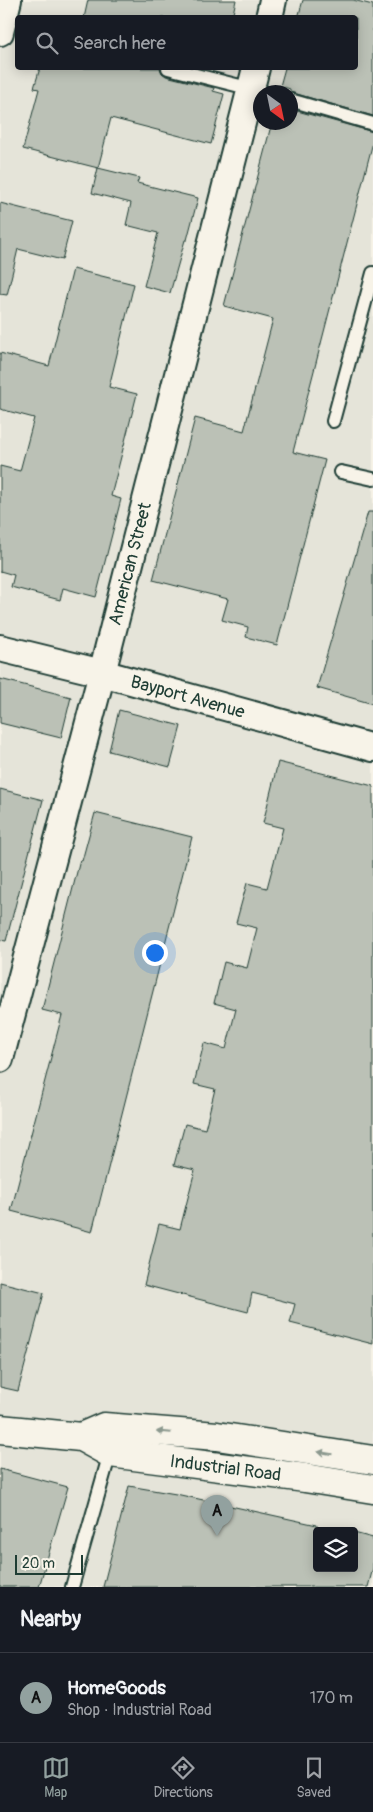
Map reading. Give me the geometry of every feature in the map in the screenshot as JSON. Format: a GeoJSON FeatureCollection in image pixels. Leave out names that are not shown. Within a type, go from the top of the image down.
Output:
{"type":"FeatureCollection","features":[{"type":"Feature","properties":{"kind":"main road","name":"Industrial Road"},"geometry":{"type":"LineString","coordinates":[[81,1437],[104,1427],[217,1436],[373,1460]]}},
{"type":"Feature","properties":{"kind":"main road","name":"Industrial Road"},"geometry":{"type":"LineString","coordinates":[[0,1429],[81,1437],[110,1453],[304,1478],[373,1489]]}},
{"type":"Feature","properties":{"kind":"street"},"geometry":{"type":"LineString","coordinates":[[5,28],[8,0]]}},
{"type":"Feature","properties":{"kind":"street"},"geometry":{"type":"LineString","coordinates":[[270,15],[273,0]]}},
{"type":"Feature","properties":{"kind":"street","name":"American Street"},"geometry":{"type":"LineString","coordinates":[[0,1059],[257,83]]}},
{"type":"Feature","properties":{"kind":"street","name":"Bayport Avenue"},"geometry":{"type":"LineString","coordinates":[[0,648],[373,748]]}},
{"type":"Feature","properties":{"kind":"lane"},"geometry":{"type":"LineString","coordinates":[[180,70],[257,83]]}},
{"type":"Feature","properties":{"kind":"lane"},"geometry":{"type":"LineString","coordinates":[[298,102],[373,124]]}},
{"type":"Feature","properties":{"kind":"lane"},"geometry":{"type":"LineString","coordinates":[[333,421],[373,273]]}},
{"type":"Feature","properties":{"kind":"lane"},"geometry":{"type":"LineString","coordinates":[[342,472],[373,479]]}},
{"type":"Feature","properties":{"kind":"lane"},"geometry":{"type":"LineString","coordinates":[[72,1587],[110,1453]]}},
{"type":"Feature","properties":{"kind":"shaded area"},"geometry":{"type":"Polygon","coordinates":[[[0,0],[373,0],[373,1587],[0,1587],[0,0]]]}},
{"type":"Feature","properties":{"kind":"building"},"geometry":{"type":"Polygon","coordinates":[[[88,0],[236,0],[233,15],[85,15],[88,0]]]}},
{"type":"Feature","properties":{"kind":"building"},"geometry":{"type":"Polygon","coordinates":[[[303,0],[353,0],[373,5],[373,116],[298,94],[298,85],[280,85],[284,70],[358,70],[358,15],[299,15],[303,0]]]}},
{"type":"Feature","properties":{"kind":"building"},"geometry":{"type":"Polygon","coordinates":[[[39,70],[161,70],[166,76],[214,88],[213,91],[224,94],[211,144],[111,118],[98,168],[23,149],[39,89],[34,88],[39,70]]]}},
{"type":"Feature","properties":{"kind":"building"},"geometry":{"type":"Polygon","coordinates":[[[298,111],[373,132],[373,142],[293,452],[325,460],[277,645],[246,637],[248,627],[222,620],[228,599],[153,580],[195,418],[244,431],[273,319],[224,306],[270,130],[298,130],[298,111]]]}},
{"type":"Feature","properties":{"kind":"building"},"geometry":{"type":"Polygon","coordinates":[[[98,168],[139,178],[137,183],[198,198],[170,293],[144,286],[158,233],[126,225],[131,203],[92,193],[98,168]]]}},
{"type":"Feature","properties":{"kind":"building"},"geometry":{"type":"Polygon","coordinates":[[[0,203],[72,221],[62,260],[18,249],[7,295],[0,294],[0,203]]]}},
{"type":"Feature","properties":{"kind":"building"},"geometry":{"type":"Polygon","coordinates":[[[73,269],[134,284],[109,387],[137,394],[111,496],[121,499],[96,597],[63,588],[60,600],[11,587],[14,575],[0,571],[0,466],[20,471],[34,418],[0,409],[0,353],[49,366],[73,269]]]}},
{"type":"Feature","properties":{"kind":"building"},"geometry":{"type":"Polygon","coordinates":[[[368,512],[373,512],[373,704],[317,688],[368,512]]]}},
{"type":"Feature","properties":{"kind":"building"},"geometry":{"type":"Polygon","coordinates":[[[0,679],[71,697],[61,738],[0,723],[0,679]]]}},
{"type":"Feature","properties":{"kind":"building"},"geometry":{"type":"Polygon","coordinates":[[[119,710],[181,726],[170,767],[109,751],[119,710]]]}},
{"type":"Feature","properties":{"kind":"building"},"geometry":{"type":"Polygon","coordinates":[[[278,762],[373,786],[373,1344],[290,1323],[295,1304],[252,1293],[248,1312],[144,1285],[159,1224],[180,1229],[195,1170],[174,1165],[185,1124],[205,1129],[215,1089],[194,1084],[204,1043],[226,1049],[236,1009],[214,1003],[224,962],[247,968],[257,928],[236,923],[247,883],[267,888],[283,828],[263,823],[278,762]]]}},
{"type":"Feature","properties":{"kind":"building"},"geometry":{"type":"Polygon","coordinates":[[[0,789],[43,800],[6,941],[0,940],[0,789]]]}},
{"type":"Feature","properties":{"kind":"building"},"geometry":{"type":"Polygon","coordinates":[[[95,813],[192,837],[92,1232],[11,1211],[62,1015],[42,1010],[80,860],[82,861],[95,813]]]}},
{"type":"Feature","properties":{"kind":"building"},"geometry":{"type":"Polygon","coordinates":[[[0,1282],[44,1293],[18,1391],[0,1387],[0,1282]]]}},
{"type":"Feature","properties":{"kind":"building"},"geometry":{"type":"Polygon","coordinates":[[[0,1469],[68,1487],[39,1587],[0,1587],[0,1469]]]}},
{"type":"Feature","properties":{"kind":"building"},"geometry":{"type":"Polygon","coordinates":[[[129,1486],[176,1494],[317,1525],[317,1527],[313,1527],[313,1572],[358,1572],[358,1534],[373,1538],[373,1568],[368,1587],[103,1587],[129,1486]]]}},
{"type":"Feature","properties":{"kind":"place","name":"HomeGoods"},"geometry":{"type":"Point","coordinates":[217,1536]}}]}
